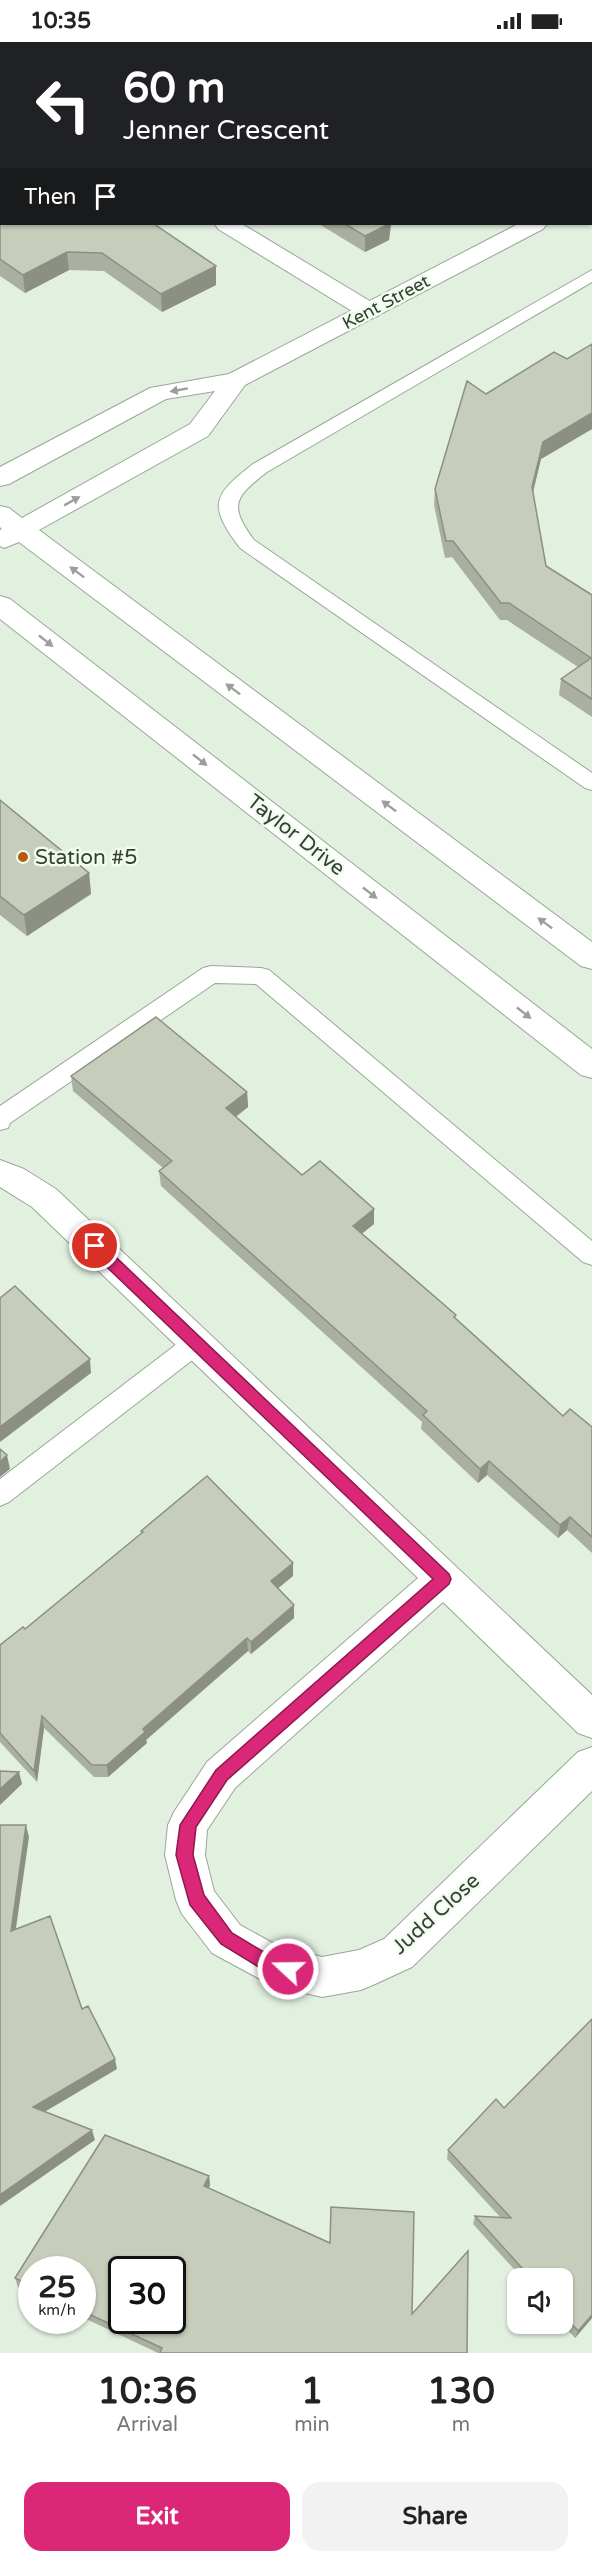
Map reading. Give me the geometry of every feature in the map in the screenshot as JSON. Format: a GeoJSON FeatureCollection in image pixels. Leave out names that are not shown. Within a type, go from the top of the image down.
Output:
{"type":"FeatureCollection","features":[{"type":"Feature","properties":{"kind":"street"},"geometry":{"type":"LineString","coordinates":[[228,225],[369,311]]}},
{"type":"Feature","properties":{"kind":"street","name":"Kent Street"},"geometry":{"type":"LineString","coordinates":[[0,478],[159,393],[236,380],[533,225]]}},
{"type":"Feature","properties":{"kind":"street","name":"Kent Street"},"geometry":{"type":"LineString","coordinates":[[7,528],[199,430],[236,380]]}},
{"type":"Feature","properties":{"kind":"street"},"geometry":{"type":"LineString","coordinates":[[7,528],[592,958]]}},
{"type":"Feature","properties":{"kind":"street","name":"Taylor Drive"},"geometry":{"type":"LineString","coordinates":[[0,605],[592,1066]]}},
{"type":"Feature","properties":{"kind":"street"},"geometry":{"type":"LineString","coordinates":[[0,1173],[45,1198],[195,1344],[592,1720]]}},
{"type":"Feature","properties":{"kind":"street","name":"Judd Close"},"geometry":{"type":"LineString","coordinates":[[443,1579],[221,1775],[188,1825],[184,1855],[196,1899],[226,1938],[271,1965],[322,1977],[361,1970],[398,1953],[592,1765]]}},
{"type":"Feature","properties":{"kind":"lane"},"geometry":{"type":"LineString","coordinates":[[592,275],[260,468],[236,486],[226,505],[230,523],[247,544],[592,783]]}},
{"type":"Feature","properties":{"kind":"lane"},"geometry":{"type":"LineString","coordinates":[[0,1121],[2,1117],[212,974],[261,976],[592,1255]]}},
{"type":"Feature","properties":{"kind":"lane"},"geometry":{"type":"LineString","coordinates":[[0,1494],[195,1344]]}},
{"type":"Feature","properties":{"kind":"building"},"geometry":{"type":"Polygon","coordinates":[[[0,225],[155,225],[216,266],[161,294],[102,253],[67,252],[23,275],[0,259],[0,225]]]}},
{"type":"Feature","properties":{"kind":"building"},"geometry":{"type":"Polygon","coordinates":[[[347,225],[387,225],[365,236],[347,225]]]}},
{"type":"Feature","properties":{"kind":"building"},"geometry":{"type":"Polygon","coordinates":[[[592,344],[592,413],[543,442],[532,487],[546,566],[592,595],[592,699],[561,679],[591,658],[509,603],[501,603],[453,541],[446,541],[435,489],[467,381],[486,394],[554,352],[567,359],[592,344]]]}},
{"type":"Feature","properties":{"kind":"building","name":"Station #5"},"geometry":{"type":"Polygon","coordinates":[[[0,800],[89,873],[24,915],[0,896],[0,800]]]}},
{"type":"Feature","properties":{"kind":"building"},"geometry":{"type":"Polygon","coordinates":[[[156,1017],[247,1092],[226,1108],[302,1175],[320,1161],[374,1209],[353,1226],[456,1315],[454,1317],[563,1416],[570,1409],[592,1427],[592,1537],[570,1517],[560,1525],[489,1461],[480,1469],[423,1415],[427,1411],[159,1171],[172,1161],[71,1076],[156,1017]]]}},
{"type":"Feature","properties":{"kind":"building"},"geometry":{"type":"Polygon","coordinates":[[[15,1286],[90,1359],[0,1427],[0,1298],[15,1286]]]}},
{"type":"Feature","properties":{"kind":"building"},"geometry":{"type":"Polygon","coordinates":[[[0,1449],[7,1455],[0,1462],[0,1449]]]}},
{"type":"Feature","properties":{"kind":"building"},"geometry":{"type":"Polygon","coordinates":[[[207,1476],[293,1563],[271,1581],[294,1605],[251,1642],[247,1638],[143,1729],[145,1732],[107,1765],[92,1765],[42,1716],[34,1771],[0,1733],[0,1645],[23,1627],[25,1629],[207,1476]]]}},
{"type":"Feature","properties":{"kind":"building"},"geometry":{"type":"Polygon","coordinates":[[[0,1771],[19,1772],[0,1789],[0,1771]]]}},
{"type":"Feature","properties":{"kind":"building"},"geometry":{"type":"Polygon","coordinates":[[[0,1825],[26,1825],[11,1931],[50,1916],[82,2009],[88,2006],[115,2059],[33,2107],[92,2130],[0,2195],[0,1825]]]}},
{"type":"Feature","properties":{"kind":"building"},"geometry":{"type":"Polygon","coordinates":[[[592,2019],[592,2315],[578,2331],[573,2325],[573,2268],[522,2268],[475,2216],[511,2218],[448,2150],[496,2099],[504,2108],[592,2019]]]}},
{"type":"Feature","properties":{"kind":"building"},"geometry":{"type":"Polygon","coordinates":[[[105,2135],[209,2176],[204,2186],[330,2243],[331,2207],[414,2212],[412,2314],[468,2251],[467,2353],[160,2353],[162,2348],[132,2334],[186,2334],[186,2256],[108,2256],[108,2323],[96,2317],[96,2256],[29,2256],[105,2135]]]}},
{"type":"Feature","properties":{"kind":"place","name":"Station #5"},"geometry":{"type":"Point","coordinates":[23,857]}},
{"type":"Feature","properties":{"kind":"route"},"geometry":{"type":"LineString","coordinates":[[95,1246],[443,1579],[221,1775],[188,1825],[184,1855],[196,1899],[226,1938],[271,1965],[288,1969]]}}]}
